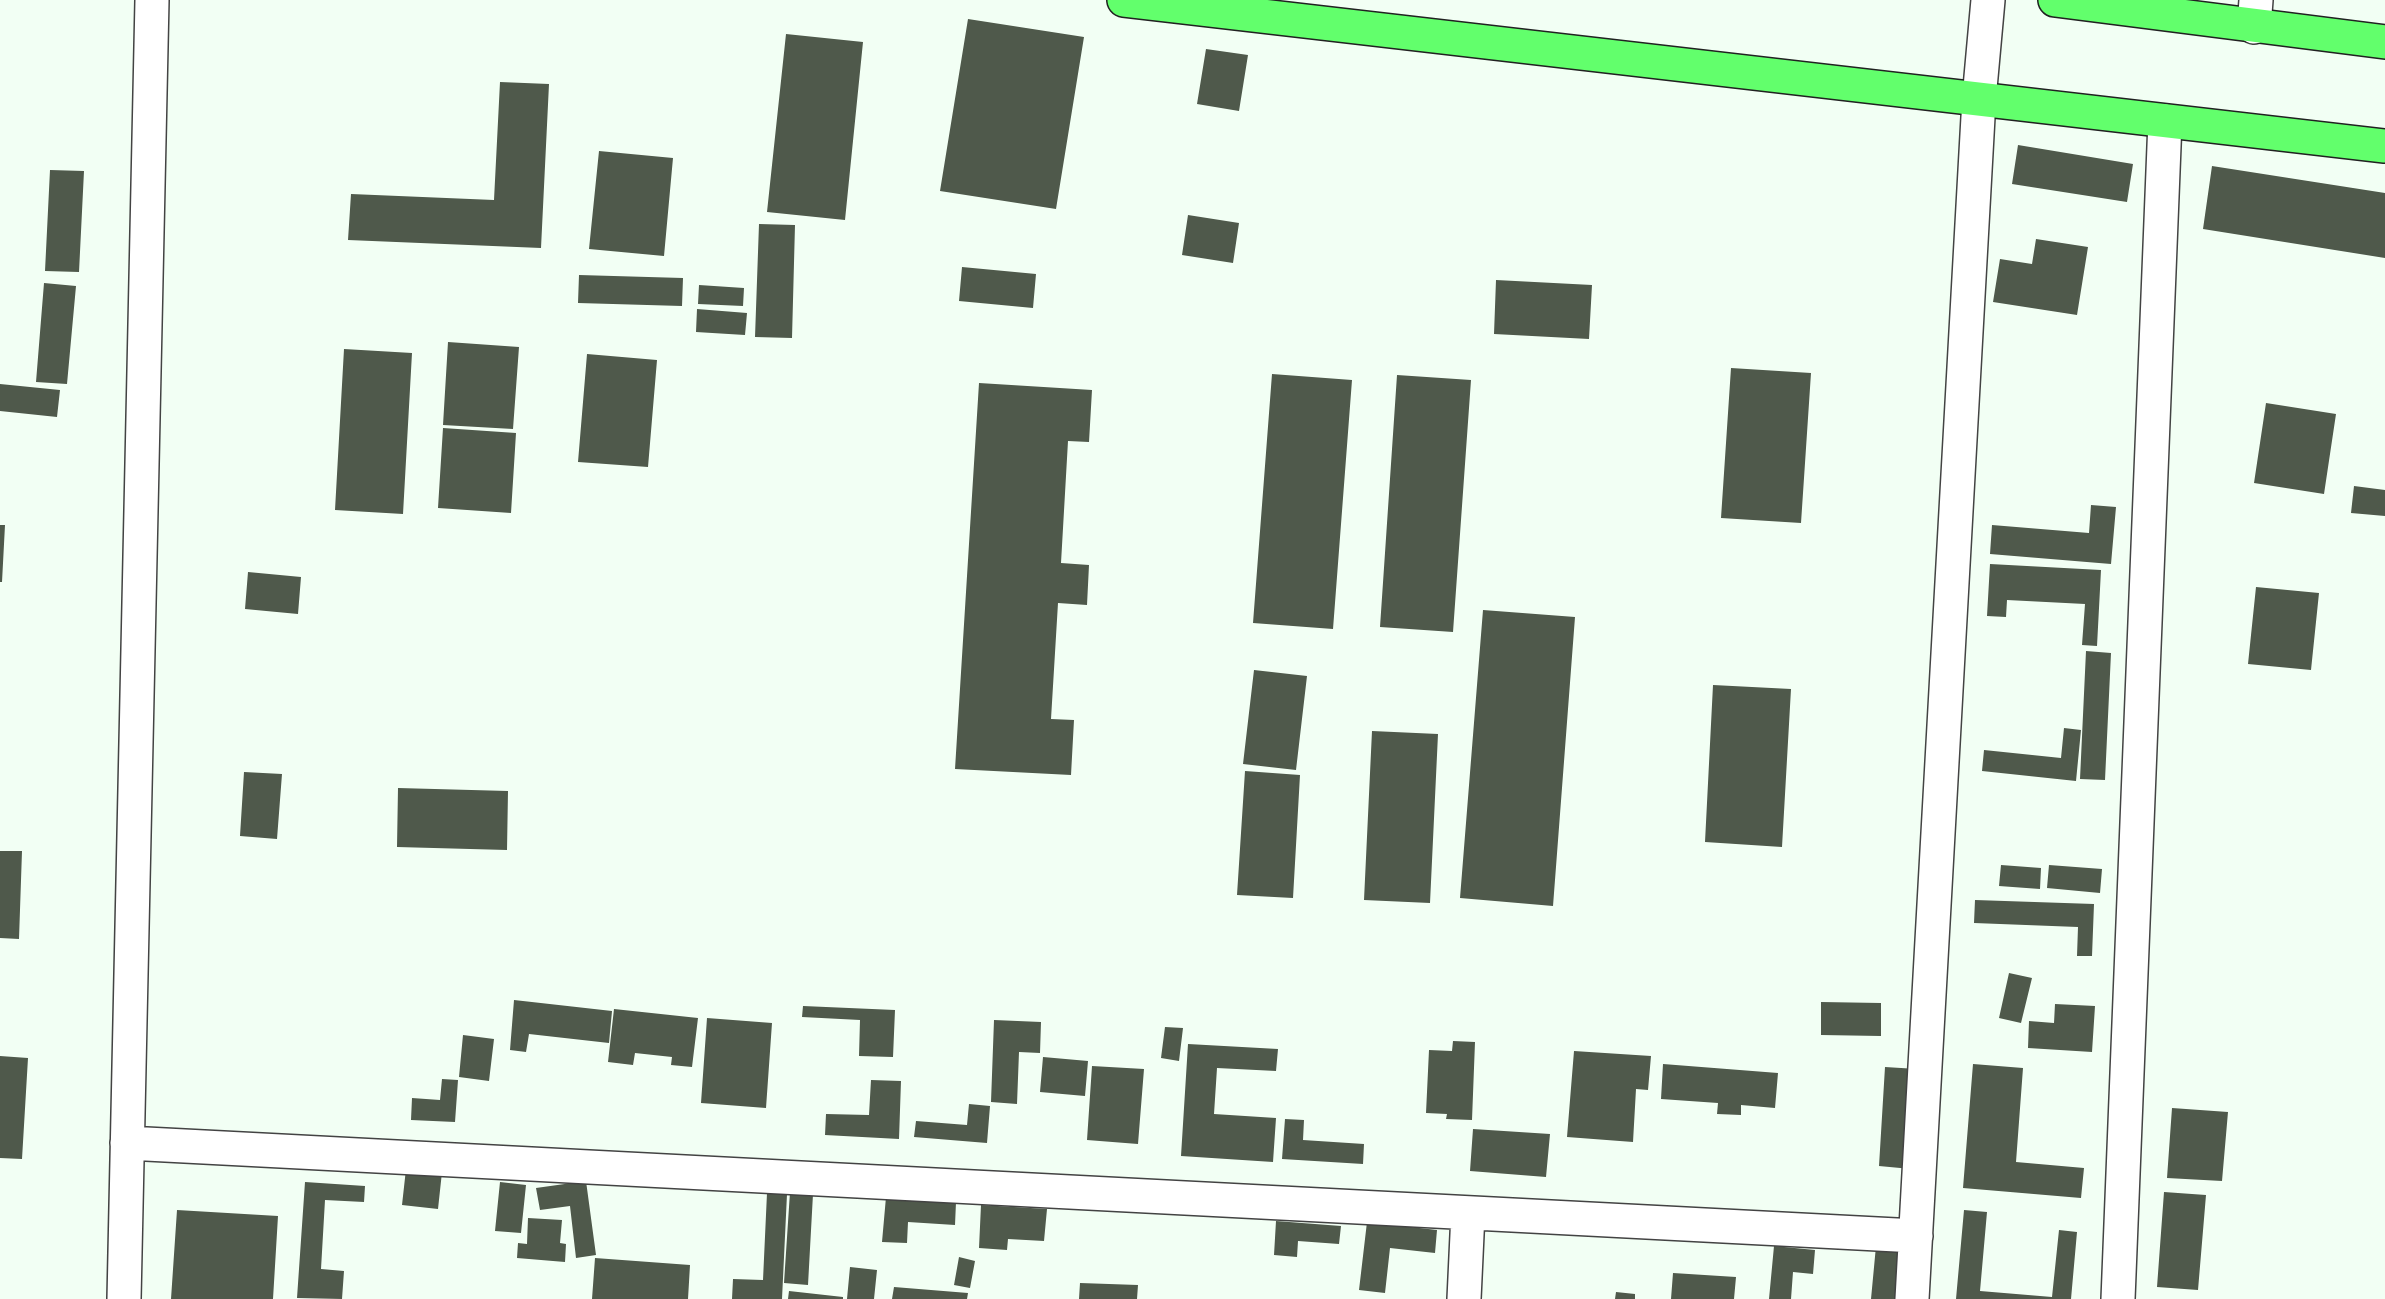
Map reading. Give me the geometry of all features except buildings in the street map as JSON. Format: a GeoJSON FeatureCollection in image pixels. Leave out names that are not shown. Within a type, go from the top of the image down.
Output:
{"type":"FeatureCollection","features":[{"type":"Feature","properties":{"kind":"main road"},"geometry":{"type":"LineString","coordinates":[[1124,0],[2385,146]]}},
{"type":"Feature","properties":{"kind":"main road"},"geometry":{"type":"LineString","coordinates":[[2055,0],[2255,13],[2385,42]]}},
{"type":"Feature","properties":{"kind":"street"},"geometry":{"type":"LineString","coordinates":[[124,1299],[152,0]]}},
{"type":"Feature","properties":{"kind":"street"},"geometry":{"type":"LineString","coordinates":[[1912,1299],[1979,99],[1988,0]]}},
{"type":"Feature","properties":{"kind":"street"},"geometry":{"type":"LineString","coordinates":[[2118,1299],[2165,121]]}},
{"type":"Feature","properties":{"kind":"street"},"geometry":{"type":"LineString","coordinates":[[127,1143],[1916,1236]]}},
{"type":"Feature","properties":{"kind":"street"},"geometry":{"type":"LineString","coordinates":[[1464,1299],[1468,1213]]}}]}
